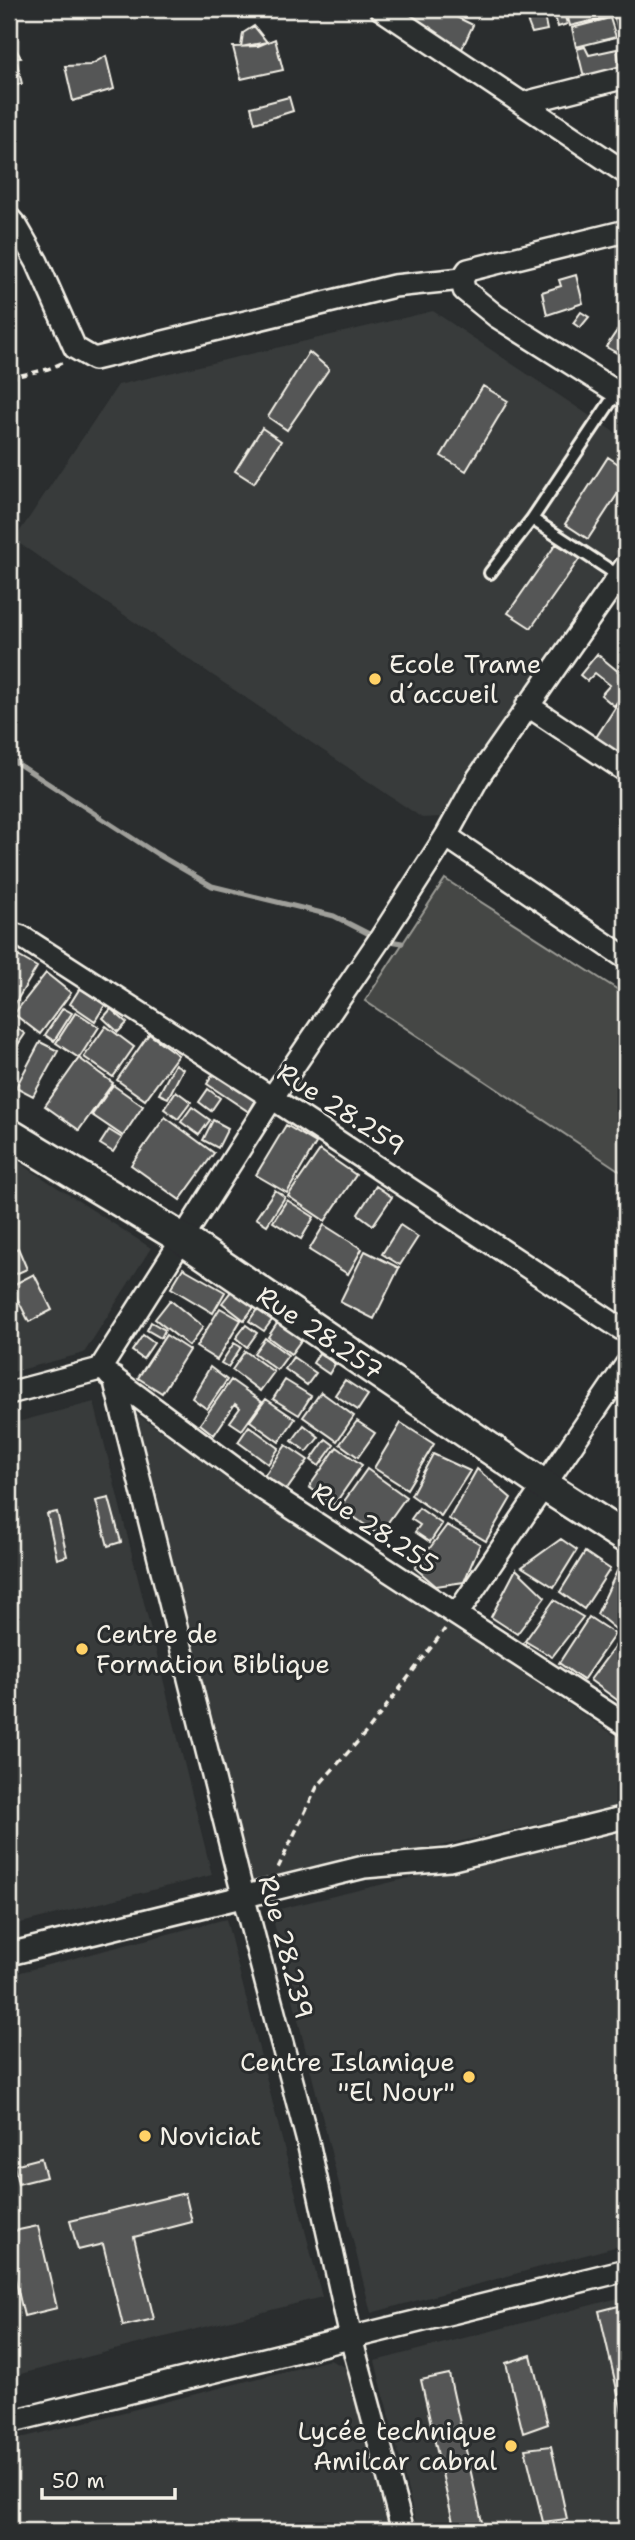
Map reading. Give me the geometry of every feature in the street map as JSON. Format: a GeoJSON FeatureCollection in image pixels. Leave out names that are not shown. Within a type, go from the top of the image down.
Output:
{"type":"FeatureCollection","features":[{"type":"Feature","properties":{"kind":"street"},"geometry":{"type":"LineString","coordinates":[[382,9],[626,173]]}},
{"type":"Feature","properties":{"kind":"street"},"geometry":{"type":"LineString","coordinates":[[524,103],[626,77]]}},
{"type":"Feature","properties":{"kind":"street"},"geometry":{"type":"LineString","coordinates":[[9,218],[37,262],[75,348],[94,359],[394,286],[462,279]]}},
{"type":"Feature","properties":{"kind":"street"},"geometry":{"type":"LineString","coordinates":[[622,395],[496,316],[464,290],[462,279],[468,270],[626,231]]}},
{"type":"Feature","properties":{"kind":"street"},"geometry":{"type":"LineString","coordinates":[[9,1393],[107,1374],[181,1238],[380,940],[446,836],[478,778],[527,705],[621,582]]}},
{"type":"Feature","properties":{"kind":"street"},"geometry":{"type":"LineString","coordinates":[[527,705],[626,771]]}},
{"type":"Feature","properties":{"kind":"street"},"geometry":{"type":"LineString","coordinates":[[446,836],[626,958]]}},
{"type":"Feature","properties":{"kind":"street","name":"Rue 28.259"},"geometry":{"type":"LineString","coordinates":[[16,935],[272,1098],[626,1332]]}},
{"type":"Feature","properties":{"kind":"street","name":"Rue 28.257"},"geometry":{"type":"LineString","coordinates":[[9,1134],[181,1238],[545,1486],[626,1538]]}},
{"type":"Feature","properties":{"kind":"street"},"geometry":{"type":"LineString","coordinates":[[457,1614],[626,1365]]}},
{"type":"Feature","properties":{"kind":"street","name":"Rue 28.255"},"geometry":{"type":"LineString","coordinates":[[107,1374],[260,1488],[626,1725]]}},
{"type":"Feature","properties":{"kind":"street","name":"Rue 28.239"},"geometry":{"type":"LineString","coordinates":[[107,1374],[308,2142],[351,2337],[403,2531]]}},
{"type":"Feature","properties":{"kind":"street"},"geometry":{"type":"LineString","coordinates":[[9,1954],[364,1867],[449,1860],[626,1817]]}},
{"type":"Feature","properties":{"kind":"street"},"geometry":{"type":"LineString","coordinates":[[9,2422],[626,2270]]}},
{"type":"Feature","properties":{"kind":"lane"},"geometry":{"type":"LineString","coordinates":[[490,573],[622,395]]}},
{"type":"Feature","properties":{"kind":"lane"},"geometry":{"type":"LineString","coordinates":[[532,519],[621,582]]}},
{"type":"Feature","properties":{"kind":"path"},"geometry":{"type":"LineString","coordinates":[[9,378],[48,369],[82,354]]}},
{"type":"Feature","properties":{"kind":"path"},"geometry":{"type":"LineString","coordinates":[[267,1890],[317,1787],[369,1730],[457,1614]]}},
{"type":"Feature","properties":{"kind":"shaded area","name":"Ecole Trame d´accueil"},"geometry":{"type":"Polygon","coordinates":[[[433,311],[626,440],[626,539],[441,817],[422,818],[14,540],[118,385],[433,311]]]}},
{"type":"Feature","properties":{"kind":"shaded area"},"geometry":{"type":"Polygon","coordinates":[[[445,879],[626,995],[626,1175],[365,1001],[445,879]]]}},
{"type":"Feature","properties":{"kind":"shaded area"},"geometry":{"type":"Polygon","coordinates":[[[9,1156],[151,1248],[84,1353],[9,1373],[9,1156]]]}},
{"type":"Feature","properties":{"kind":"shaded area","name":"Centre de Formation Biblique"},"geometry":{"type":"Polygon","coordinates":[[[94,1402],[212,1875],[9,1926],[9,1424],[94,1402]]]}},
{"type":"Feature","properties":{"kind":"shaded area"},"geometry":{"type":"Polygon","coordinates":[[[133,1412],[626,1743],[626,1804],[254,1888],[133,1412]]]}},
{"type":"Feature","properties":{"kind":"shaded area","name":"Centre Islamique \"El Nour\""},"geometry":{"type":"Polygon","coordinates":[[[626,1826],[626,2244],[371,2313],[271,1911],[626,1826]]]}},
{"type":"Feature","properties":{"kind":"shaded area","name":"Noviciat"},"geometry":{"type":"Polygon","coordinates":[[[226,1919],[322,2297],[9,2377],[9,1975],[226,1919]]]}},
{"type":"Feature","properties":{"kind":"shaded area","name":"Lycée technique Amilcar cabral"},"geometry":{"type":"Polygon","coordinates":[[[626,2296],[626,2531],[418,2531],[375,2361],[626,2296]]]}},
{"type":"Feature","properties":{"kind":"shaded area"},"geometry":{"type":"Polygon","coordinates":[[[330,2360],[350,2369],[390,2531],[9,2531],[9,2441],[330,2360]]]}},
{"type":"Feature","properties":{"kind":"building"},"geometry":{"type":"Polygon","coordinates":[[[440,9],[473,25],[460,53],[408,19],[409,11],[440,9]]]}},
{"type":"Feature","properties":{"kind":"building"},"geometry":{"type":"Polygon","coordinates":[[[553,9],[563,9],[567,24],[558,27],[553,9]]]}},
{"type":"Feature","properties":{"kind":"building"},"geometry":{"type":"Polygon","coordinates":[[[566,9],[610,9],[611,16],[570,26],[566,9]]]}},
{"type":"Feature","properties":{"kind":"building"},"geometry":{"type":"Polygon","coordinates":[[[543,11],[547,30],[532,33],[525,15],[543,11]]]}},
{"type":"Feature","properties":{"kind":"building"},"geometry":{"type":"Polygon","coordinates":[[[626,16],[626,65],[615,18],[626,16]]]}},
{"type":"Feature","properties":{"kind":"building"},"geometry":{"type":"Polygon","coordinates":[[[610,18],[616,37],[576,47],[572,28],[610,18]]]}},
{"type":"Feature","properties":{"kind":"building"},"geometry":{"type":"Polygon","coordinates":[[[254,26],[267,42],[241,47],[243,33],[254,26]]]}},
{"type":"Feature","properties":{"kind":"building"},"geometry":{"type":"Polygon","coordinates":[[[275,39],[283,70],[241,79],[233,47],[258,46],[275,39]]]}},
{"type":"Feature","properties":{"kind":"building"},"geometry":{"type":"Polygon","coordinates":[[[11,41],[21,58],[9,59],[11,41]]]}},
{"type":"Feature","properties":{"kind":"building"},"geometry":{"type":"Polygon","coordinates":[[[585,47],[589,55],[617,49],[621,71],[585,81],[577,49],[585,47]]]}},
{"type":"Feature","properties":{"kind":"building"},"geometry":{"type":"Polygon","coordinates":[[[106,56],[114,89],[73,101],[65,66],[90,65],[106,56]]]}},
{"type":"Feature","properties":{"kind":"building"},"geometry":{"type":"Polygon","coordinates":[[[17,63],[22,84],[9,84],[9,64],[17,63]]]}},
{"type":"Feature","properties":{"kind":"building"},"geometry":{"type":"Polygon","coordinates":[[[289,97],[293,111],[255,123],[251,107],[289,97]]]}},
{"type":"Feature","properties":{"kind":"building"},"geometry":{"type":"Polygon","coordinates":[[[576,275],[583,303],[547,315],[542,292],[561,286],[559,280],[576,275]]]}},
{"type":"Feature","properties":{"kind":"building"},"geometry":{"type":"Polygon","coordinates":[[[581,312],[589,317],[580,328],[573,323],[581,312]]]}},
{"type":"Feature","properties":{"kind":"building"},"geometry":{"type":"Polygon","coordinates":[[[626,317],[626,354],[624,357],[606,347],[626,317]]]}},
{"type":"Feature","properties":{"kind":"building"},"geometry":{"type":"Polygon","coordinates":[[[309,352],[329,369],[287,430],[268,417],[309,352]]]}},
{"type":"Feature","properties":{"kind":"building"},"geometry":{"type":"Polygon","coordinates":[[[483,386],[508,401],[466,471],[441,456],[483,386]]]}},
{"type":"Feature","properties":{"kind":"building"},"geometry":{"type":"Polygon","coordinates":[[[262,428],[281,441],[254,483],[235,471],[262,428]]]}},
{"type":"Feature","properties":{"kind":"building"},"geometry":{"type":"Polygon","coordinates":[[[608,457],[626,469],[626,481],[588,539],[565,524],[608,457]]]}},
{"type":"Feature","properties":{"kind":"building"},"geometry":{"type":"Polygon","coordinates":[[[556,544],[580,558],[531,628],[508,613],[556,544]]]}},
{"type":"Feature","properties":{"kind":"building"},"geometry":{"type":"Polygon","coordinates":[[[597,654],[626,678],[626,690],[614,706],[601,695],[610,685],[595,673],[587,681],[580,675],[597,654]]]}},
{"type":"Feature","properties":{"kind":"building"},"geometry":{"type":"Polygon","coordinates":[[[626,691],[626,760],[595,739],[626,691]]]}},
{"type":"Feature","properties":{"kind":"building"},"geometry":{"type":"Polygon","coordinates":[[[18,956],[37,967],[11,1010],[9,971],[18,956]]]}},
{"type":"Feature","properties":{"kind":"building"},"geometry":{"type":"Polygon","coordinates":[[[46,973],[71,993],[40,1034],[14,1014],[46,973]]]}},
{"type":"Feature","properties":{"kind":"building"},"geometry":{"type":"Polygon","coordinates":[[[80,988],[105,1005],[95,1021],[70,1004],[80,988]]]}},
{"type":"Feature","properties":{"kind":"building"},"geometry":{"type":"Polygon","coordinates":[[[63,1008],[72,1013],[54,1041],[45,1035],[63,1008]]]}},
{"type":"Feature","properties":{"kind":"building"},"geometry":{"type":"Polygon","coordinates":[[[111,1009],[127,1023],[118,1032],[103,1018],[111,1009]]]}},
{"type":"Feature","properties":{"kind":"building"},"geometry":{"type":"Polygon","coordinates":[[[76,1012],[99,1027],[79,1058],[56,1043],[76,1012]]]}},
{"type":"Feature","properties":{"kind":"building"},"geometry":{"type":"Polygon","coordinates":[[[9,1022],[25,1034],[9,1058],[9,1022]]]}},
{"type":"Feature","properties":{"kind":"building"},"geometry":{"type":"Polygon","coordinates":[[[106,1026],[134,1047],[113,1077],[84,1057],[106,1026]]]}},
{"type":"Feature","properties":{"kind":"building"},"geometry":{"type":"Polygon","coordinates":[[[149,1034],[178,1055],[145,1100],[117,1080],[149,1034]]]}},
{"type":"Feature","properties":{"kind":"building"},"geometry":{"type":"Polygon","coordinates":[[[40,1042],[58,1051],[33,1096],[16,1087],[40,1042]]]}},
{"type":"Feature","properties":{"kind":"building"},"geometry":{"type":"Polygon","coordinates":[[[79,1058],[113,1083],[79,1130],[45,1106],[79,1058]]]}},
{"type":"Feature","properties":{"kind":"building"},"geometry":{"type":"Polygon","coordinates":[[[175,1064],[183,1069],[168,1098],[159,1094],[175,1064]]]}},
{"type":"Feature","properties":{"kind":"building"},"geometry":{"type":"Polygon","coordinates":[[[215,1071],[257,1098],[249,1112],[207,1084],[215,1071]]]}},
{"type":"Feature","properties":{"kind":"building"},"geometry":{"type":"Polygon","coordinates":[[[113,1085],[143,1106],[123,1136],[92,1115],[113,1085]]]}},
{"type":"Feature","properties":{"kind":"building"},"geometry":{"type":"Polygon","coordinates":[[[208,1089],[220,1098],[211,1111],[199,1102],[208,1089]]]}},
{"type":"Feature","properties":{"kind":"building"},"geometry":{"type":"Polygon","coordinates":[[[176,1091],[191,1102],[178,1119],[164,1109],[176,1091]]]}},
{"type":"Feature","properties":{"kind":"building"},"geometry":{"type":"Polygon","coordinates":[[[192,1107],[210,1120],[199,1135],[181,1122],[192,1107]]]}},
{"type":"Feature","properties":{"kind":"building"},"geometry":{"type":"Polygon","coordinates":[[[165,1117],[214,1153],[180,1200],[131,1165],[165,1117]]]}},
{"type":"Feature","properties":{"kind":"building"},"geometry":{"type":"Polygon","coordinates":[[[213,1120],[228,1128],[218,1148],[203,1140],[213,1120]]]}},
{"type":"Feature","properties":{"kind":"building"},"geometry":{"type":"Polygon","coordinates":[[[286,1125],[316,1143],[287,1193],[256,1175],[286,1125]]]}},
{"type":"Feature","properties":{"kind":"building"},"geometry":{"type":"Polygon","coordinates":[[[109,1130],[122,1138],[113,1152],[100,1144],[109,1130]]]}},
{"type":"Feature","properties":{"kind":"building"},"geometry":{"type":"Polygon","coordinates":[[[320,1150],[356,1175],[325,1221],[288,1196],[320,1150]]]}},
{"type":"Feature","properties":{"kind":"building"},"geometry":{"type":"Polygon","coordinates":[[[376,1186],[392,1197],[373,1225],[358,1214],[376,1186]]]}},
{"type":"Feature","properties":{"kind":"building"},"geometry":{"type":"Polygon","coordinates":[[[275,1190],[285,1197],[267,1225],[256,1218],[275,1190]]]}},
{"type":"Feature","properties":{"kind":"building"},"geometry":{"type":"Polygon","coordinates":[[[287,1200],[314,1217],[301,1239],[273,1222],[287,1200]]]}},
{"type":"Feature","properties":{"kind":"building"},"geometry":{"type":"Polygon","coordinates":[[[324,1225],[362,1249],[348,1274],[309,1250],[324,1225]]]}},
{"type":"Feature","properties":{"kind":"building"},"geometry":{"type":"Polygon","coordinates":[[[400,1225],[418,1237],[400,1265],[382,1254],[400,1225]]]}},
{"type":"Feature","properties":{"kind":"building"},"geometry":{"type":"Polygon","coordinates":[[[18,1248],[27,1269],[9,1277],[9,1252],[18,1248]]]}},
{"type":"Feature","properties":{"kind":"building"},"geometry":{"type":"Polygon","coordinates":[[[365,1251],[399,1268],[374,1319],[340,1302],[365,1251]]]}},
{"type":"Feature","properties":{"kind":"building"},"geometry":{"type":"Polygon","coordinates":[[[183,1268],[225,1292],[213,1313],[171,1288],[183,1268]]]}},
{"type":"Feature","properties":{"kind":"building"},"geometry":{"type":"Polygon","coordinates":[[[34,1274],[52,1310],[29,1322],[11,1286],[34,1274]]]}},
{"type":"Feature","properties":{"kind":"building"},"geometry":{"type":"Polygon","coordinates":[[[233,1289],[255,1306],[244,1320],[222,1303],[233,1289]]]}},
{"type":"Feature","properties":{"kind":"building"},"geometry":{"type":"Polygon","coordinates":[[[170,1300],[203,1327],[189,1346],[155,1319],[170,1300]]]}},
{"type":"Feature","properties":{"kind":"building"},"geometry":{"type":"Polygon","coordinates":[[[260,1305],[275,1316],[264,1331],[249,1321],[260,1305]]]}},
{"type":"Feature","properties":{"kind":"building"},"geometry":{"type":"Polygon","coordinates":[[[220,1308],[241,1320],[217,1360],[196,1347],[220,1308]]]}},
{"type":"Feature","properties":{"kind":"building"},"geometry":{"type":"Polygon","coordinates":[[[151,1322],[165,1330],[161,1338],[147,1330],[151,1322]]]}},
{"type":"Feature","properties":{"kind":"building"},"geometry":{"type":"Polygon","coordinates":[[[278,1322],[302,1339],[291,1354],[268,1337],[278,1322]]]}},
{"type":"Feature","properties":{"kind":"building"},"geometry":{"type":"Polygon","coordinates":[[[246,1325],[257,1333],[247,1347],[236,1338],[246,1325]]]}},
{"type":"Feature","properties":{"kind":"building"},"geometry":{"type":"Polygon","coordinates":[[[143,1335],[154,1343],[143,1359],[132,1351],[143,1335]]]}},
{"type":"Feature","properties":{"kind":"building"},"geometry":{"type":"Polygon","coordinates":[[[166,1335],[189,1350],[162,1393],[138,1378],[166,1335]]]}},
{"type":"Feature","properties":{"kind":"building"},"geometry":{"type":"Polygon","coordinates":[[[265,1338],[288,1355],[277,1370],[254,1353],[265,1338]]]}},
{"type":"Feature","properties":{"kind":"building"},"geometry":{"type":"Polygon","coordinates":[[[234,1343],[241,1347],[228,1367],[221,1363],[234,1343]]]}},
{"type":"Feature","properties":{"kind":"building"},"geometry":{"type":"Polygon","coordinates":[[[245,1351],[274,1372],[260,1391],[232,1370],[245,1351]]]}},
{"type":"Feature","properties":{"kind":"building"},"geometry":{"type":"Polygon","coordinates":[[[319,1353],[335,1364],[329,1374],[313,1363],[319,1353]]]}},
{"type":"Feature","properties":{"kind":"building"},"geometry":{"type":"Polygon","coordinates":[[[293,1357],[316,1373],[307,1385],[285,1369],[293,1357]]]}},
{"type":"Feature","properties":{"kind":"building"},"geometry":{"type":"Polygon","coordinates":[[[210,1367],[227,1380],[207,1409],[192,1398],[210,1367]]]}},
{"type":"Feature","properties":{"kind":"building"},"geometry":{"type":"Polygon","coordinates":[[[231,1380],[262,1402],[242,1430],[230,1422],[240,1408],[235,1404],[214,1435],[200,1424],[231,1380]]]}},
{"type":"Feature","properties":{"kind":"building"},"geometry":{"type":"Polygon","coordinates":[[[285,1380],[311,1396],[299,1415],[273,1399],[285,1380]]]}},
{"type":"Feature","properties":{"kind":"building"},"geometry":{"type":"Polygon","coordinates":[[[345,1380],[368,1395],[358,1410],[335,1395],[345,1380]]]}},
{"type":"Feature","properties":{"kind":"building"},"geometry":{"type":"Polygon","coordinates":[[[321,1392],[354,1416],[337,1441],[303,1417],[321,1392]]]}},
{"type":"Feature","properties":{"kind":"building"},"geometry":{"type":"Polygon","coordinates":[[[266,1399],[295,1419],[279,1442],[250,1421],[266,1399]]]}},
{"type":"Feature","properties":{"kind":"building"},"geometry":{"type":"Polygon","coordinates":[[[357,1421],[375,1433],[358,1457],[340,1444],[357,1421]]]}},
{"type":"Feature","properties":{"kind":"building"},"geometry":{"type":"Polygon","coordinates":[[[401,1423],[434,1444],[407,1489],[374,1468],[401,1423]]]}},
{"type":"Feature","properties":{"kind":"building"},"geometry":{"type":"Polygon","coordinates":[[[304,1425],[319,1437],[307,1452],[292,1441],[304,1425]]]}},
{"type":"Feature","properties":{"kind":"building"},"geometry":{"type":"Polygon","coordinates":[[[249,1426],[279,1448],[268,1464],[238,1442],[249,1426]]]}},
{"type":"Feature","properties":{"kind":"building"},"geometry":{"type":"Polygon","coordinates":[[[326,1439],[334,1445],[319,1466],[311,1460],[326,1439]]]}},
{"type":"Feature","properties":{"kind":"building"},"geometry":{"type":"Polygon","coordinates":[[[286,1445],[308,1460],[286,1491],[264,1476],[286,1445]]]}},
{"type":"Feature","properties":{"kind":"building"},"geometry":{"type":"Polygon","coordinates":[[[337,1447],[362,1465],[334,1505],[309,1487],[337,1447]]]}},
{"type":"Feature","properties":{"kind":"building"},"geometry":{"type":"Polygon","coordinates":[[[433,1454],[470,1471],[441,1516],[411,1495],[433,1454]]]}},
{"type":"Feature","properties":{"kind":"building"},"geometry":{"type":"Polygon","coordinates":[[[367,1469],[406,1497],[379,1535],[340,1507],[367,1469]]]}},
{"type":"Feature","properties":{"kind":"building"},"geometry":{"type":"Polygon","coordinates":[[[477,1469],[511,1498],[486,1541],[449,1519],[477,1469]]]}},
{"type":"Feature","properties":{"kind":"building"},"geometry":{"type":"Polygon","coordinates":[[[109,1498],[121,1542],[108,1546],[96,1501],[109,1498]]]}},
{"type":"Feature","properties":{"kind":"building"},"geometry":{"type":"Polygon","coordinates":[[[419,1508],[442,1524],[430,1542],[415,1532],[420,1525],[411,1519],[419,1508]]]}},
{"type":"Feature","properties":{"kind":"building"},"geometry":{"type":"Polygon","coordinates":[[[57,1512],[67,1556],[57,1559],[47,1514],[57,1512]]]}},
{"type":"Feature","properties":{"kind":"building"},"geometry":{"type":"Polygon","coordinates":[[[447,1525],[480,1544],[464,1582],[436,1586],[415,1568],[447,1525]]]}},
{"type":"Feature","properties":{"kind":"building"},"geometry":{"type":"Polygon","coordinates":[[[561,1539],[577,1550],[554,1587],[522,1567],[561,1539]]]}},
{"type":"Feature","properties":{"kind":"building"},"geometry":{"type":"Polygon","coordinates":[[[585,1552],[610,1569],[584,1609],[560,1592],[585,1552]]]}},
{"type":"Feature","properties":{"kind":"building"},"geometry":{"type":"Polygon","coordinates":[[[619,1567],[626,1576],[626,1618],[619,1632],[597,1614],[619,1567]]]}},
{"type":"Feature","properties":{"kind":"building"},"geometry":{"type":"Polygon","coordinates":[[[516,1569],[545,1597],[517,1634],[491,1617],[516,1569]]]}},
{"type":"Feature","properties":{"kind":"building"},"geometry":{"type":"Polygon","coordinates":[[[554,1600],[583,1617],[552,1657],[525,1641],[554,1600]]]}},
{"type":"Feature","properties":{"kind":"building"},"geometry":{"type":"Polygon","coordinates":[[[589,1617],[615,1634],[583,1680],[559,1663],[589,1617]]]}},
{"type":"Feature","properties":{"kind":"building"},"geometry":{"type":"Polygon","coordinates":[[[619,1641],[626,1647],[626,1692],[620,1702],[590,1680],[619,1641]]]}},
{"type":"Feature","properties":{"kind":"building"},"geometry":{"type":"Polygon","coordinates":[[[41,2158],[46,2177],[18,2184],[14,2165],[41,2158]]]}},
{"type":"Feature","properties":{"kind":"building"},"geometry":{"type":"Polygon","coordinates":[[[185,2193],[192,2222],[134,2237],[154,2319],[123,2326],[103,2244],[78,2250],[70,2221],[185,2193]]]}},
{"type":"Feature","properties":{"kind":"building"},"geometry":{"type":"Polygon","coordinates":[[[38,2226],[57,2308],[24,2316],[12,2266],[9,2267],[9,2232],[38,2226]]]}},
{"type":"Feature","properties":{"kind":"building"},"geometry":{"type":"Polygon","coordinates":[[[626,2304],[626,2429],[599,2311],[626,2304]]]}},
{"type":"Feature","properties":{"kind":"building"},"geometry":{"type":"Polygon","coordinates":[[[531,2355],[548,2424],[523,2433],[506,2363],[531,2355]]]}},
{"type":"Feature","properties":{"kind":"building"},"geometry":{"type":"Polygon","coordinates":[[[449,2374],[484,2531],[455,2531],[421,2380],[449,2374]]]}},
{"type":"Feature","properties":{"kind":"building"},"geometry":{"type":"Polygon","coordinates":[[[551,2446],[567,2519],[543,2522],[525,2449],[551,2446]]]}},
{"type":"Feature","properties":{"kind":"waterway"},"geometry":{"type":"LineString","coordinates":[[9,758],[157,854],[212,886],[334,916],[375,937]]}},
{"type":"Feature","properties":{"kind":"waterway"},"geometry":{"type":"LineString","coordinates":[[384,940],[402,943]]}},
{"type":"Feature","properties":{"kind":"place","name":"Ecole Trame d´accueil"},"geometry":{"type":"Point","coordinates":[375,679]}},
{"type":"Feature","properties":{"kind":"place","name":"Centre de Formation Biblique"},"geometry":{"type":"Point","coordinates":[82,1649]}},
{"type":"Feature","properties":{"kind":"place","name":"Centre Islamique \"El Nour\""},"geometry":{"type":"Point","coordinates":[469,2077]}},
{"type":"Feature","properties":{"kind":"place","name":"Noviciat"},"geometry":{"type":"Point","coordinates":[145,2136]}},
{"type":"Feature","properties":{"kind":"place","name":"Lycée technique Amilcar cabral"},"geometry":{"type":"Point","coordinates":[511,2446]}}]}
